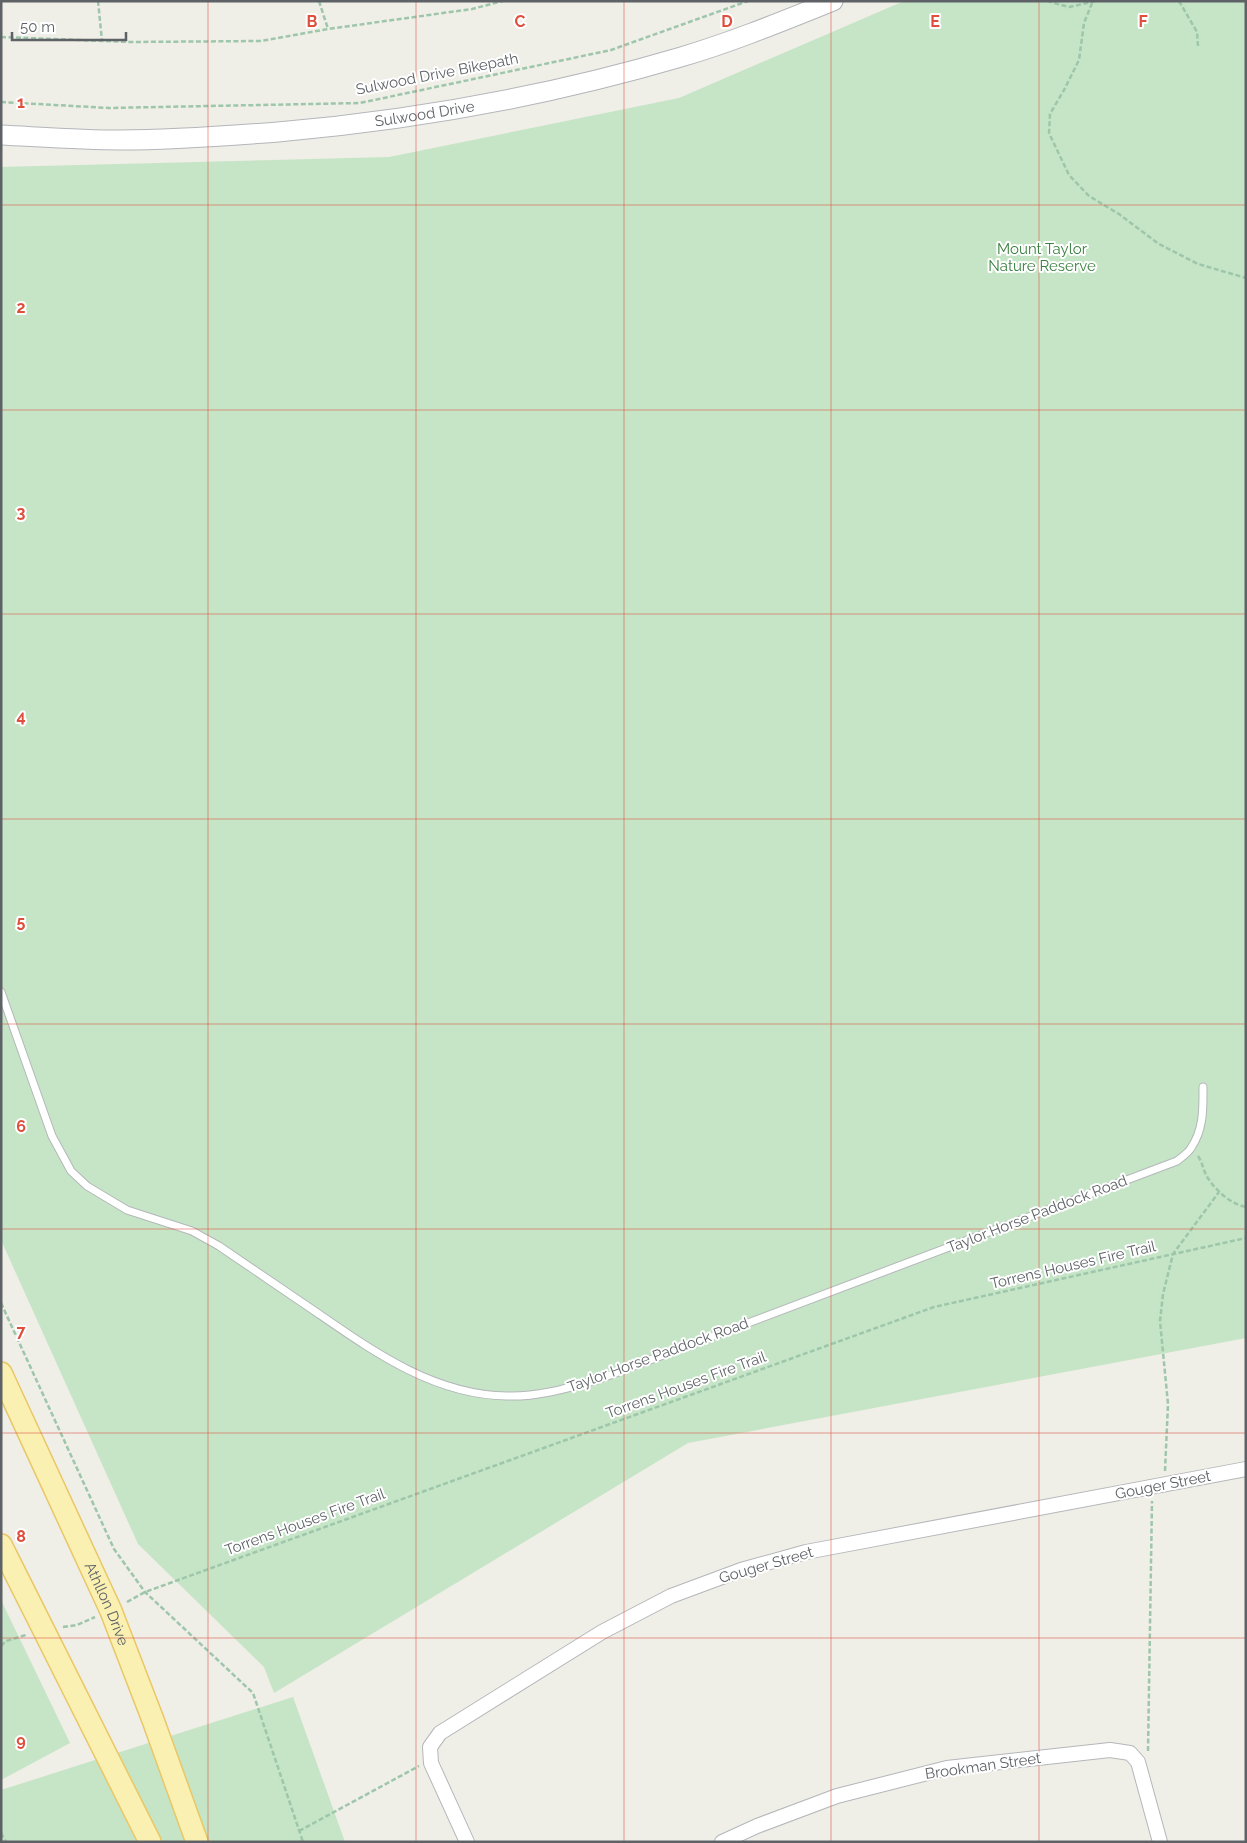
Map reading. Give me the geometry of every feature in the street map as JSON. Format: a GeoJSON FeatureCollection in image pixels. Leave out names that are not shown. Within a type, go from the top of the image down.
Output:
{"type":"FeatureCollection","features":[{"type":"Feature","properties":{"kind":"main road","name":"Sulwood Drive"},"geometry":{"type":"LineString","coordinates":[[1,134],[121,140],[171,139],[346,126],[414,117],[498,102],[576,85],[681,57],[747,35],[833,1]]}},
{"type":"Feature","properties":{"kind":"main road","name":"Athllon Drive"},"geometry":{"type":"LineString","coordinates":[[1,1373],[111,1611],[197,1842]]}},
{"type":"Feature","properties":{"kind":"main road"},"geometry":{"type":"LineString","coordinates":[[1,1545],[150,1842]]}},
{"type":"Feature","properties":{"kind":"street","name":"Gouger Street"},"geometry":{"type":"LineString","coordinates":[[431,1759],[430,1747],[440,1733],[602,1632],[671,1596],[741,1570],[806,1552],[1246,1470]]}},
{"type":"Feature","properties":{"kind":"street","name":"Brookman Street"},"geometry":{"type":"LineString","coordinates":[[722,1842],[757,1826],[837,1796],[946,1768],[1110,1750],[1130,1753],[1138,1762],[1160,1842]]}},
{"type":"Feature","properties":{"kind":"street"},"geometry":{"type":"LineString","coordinates":[[431,1759],[431,1763],[467,1842]]}},
{"type":"Feature","properties":{"kind":"lane","name":"Taylor Horse Paddock Road"},"geometry":{"type":"LineString","coordinates":[[1,992],[52,1136],[72,1172],[87,1186],[127,1210],[192,1231],[219,1246],[384,1357],[413,1373],[485,1395],[532,1395],[597,1380],[1177,1161],[1191,1149]]}},
{"type":"Feature","properties":{"kind":"lane"},"geometry":{"type":"LineString","coordinates":[[1191,1149],[1203,1115],[1203,1087]]}},
{"type":"Feature","properties":{"kind":"path"},"geometry":{"type":"LineString","coordinates":[[98,1],[102,41]]}},
{"type":"Feature","properties":{"kind":"path"},"geometry":{"type":"LineString","coordinates":[[319,1],[328,29]]}},
{"type":"Feature","properties":{"kind":"path"},"geometry":{"type":"LineString","coordinates":[[1,37],[102,41],[262,41],[328,29],[472,9],[503,1]]}},
{"type":"Feature","properties":{"kind":"path","name":"Sulwood Drive Bikepath"},"geometry":{"type":"LineString","coordinates":[[1,102],[109,108],[360,103],[611,50],[748,1]]}},
{"type":"Feature","properties":{"kind":"path"},"geometry":{"type":"LineString","coordinates":[[1047,1],[1069,7],[1094,2]]}},
{"type":"Feature","properties":{"kind":"path"},"geometry":{"type":"LineString","coordinates":[[1179,1],[1197,32],[1198,46]]}},
{"type":"Feature","properties":{"kind":"path"},"geometry":{"type":"LineString","coordinates":[[1094,2],[1084,23],[1079,60],[1050,114],[1049,133],[1069,175],[1089,196],[1119,214],[1159,244],[1198,264],[1246,278]]}},
{"type":"Feature","properties":{"kind":"path"},"geometry":{"type":"LineString","coordinates":[[1191,1149],[1200,1158],[1206,1176],[1219,1192],[1238,1206],[1246,1207]]}},
{"type":"Feature","properties":{"kind":"path","name":"Torrens Houses Fire Trail"},"geometry":{"type":"LineString","coordinates":[[1,1646],[6,1641],[44,1630],[77,1625],[111,1611],[145,1592],[934,1307],[1246,1238]]}},
{"type":"Feature","properties":{"kind":"path"},"geometry":{"type":"LineString","coordinates":[[1,1303],[114,1549],[145,1592],[252,1693],[303,1842]]}},
{"type":"Feature","properties":{"kind":"path"},"geometry":{"type":"LineString","coordinates":[[299,1831],[431,1759]]}},
{"type":"Feature","properties":{"kind":"path"},"geometry":{"type":"LineString","coordinates":[[1,1833],[6,1842]]}},
{"type":"Feature","properties":{"kind":"green space","name":"Mount Taylor Nature Reserve"},"geometry":{"type":"Polygon","coordinates":[[[904,1],[1246,1],[1246,1338],[688,1443],[274,1693],[264,1667],[138,1544],[1,1240],[1,167],[389,157],[679,98],[904,1]]]}},
{"type":"Feature","properties":{"kind":"green space"},"geometry":{"type":"Polygon","coordinates":[[[1,1600],[70,1743],[1,1780],[1,1600]]]}},
{"type":"Feature","properties":{"kind":"green space"},"geometry":{"type":"Polygon","coordinates":[[[293,1697],[345,1842],[1,1842],[1,1790],[293,1697]]]}}]}
